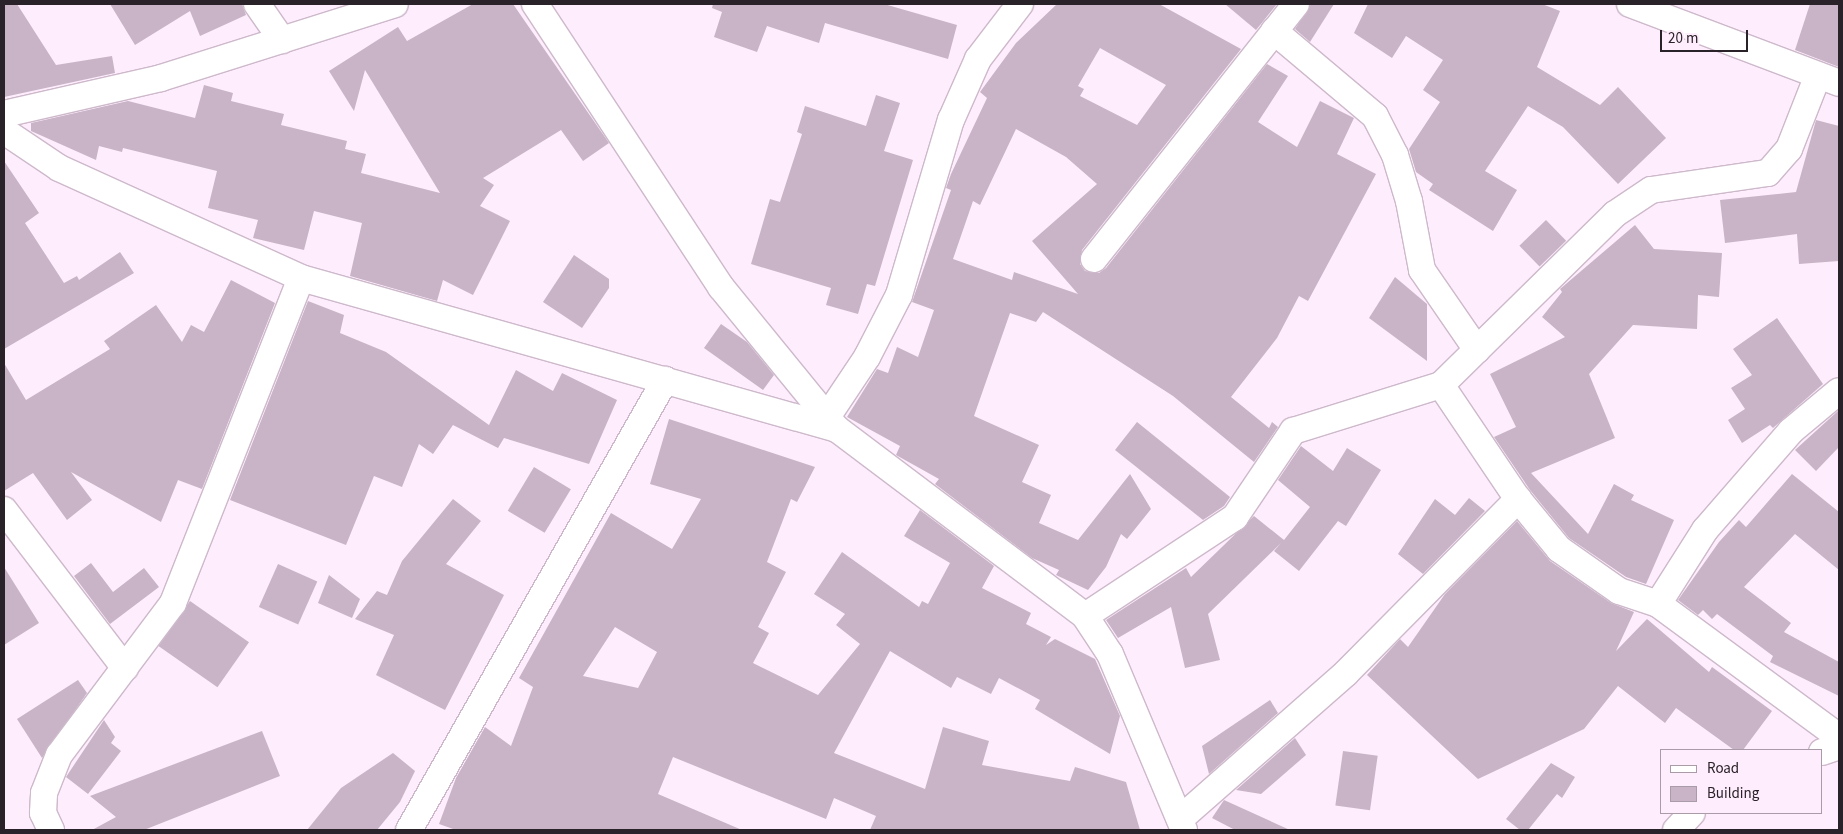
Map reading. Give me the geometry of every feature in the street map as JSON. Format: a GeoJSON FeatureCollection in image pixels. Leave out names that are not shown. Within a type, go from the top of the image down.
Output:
{"type":"FeatureCollection","features":[{"type":"Feature","properties":{"kind":"street"},"geometry":{"type":"LineString","coordinates":[[257,4],[282,40]]}},
{"type":"Feature","properties":{"kind":"street"},"geometry":{"type":"LineString","coordinates":[[4,114],[161,78],[395,4]]}},
{"type":"Feature","properties":{"kind":"street"},"geometry":{"type":"LineString","coordinates":[[535,4],[721,287],[832,423],[1085,616],[1110,654],[1182,825],[1346,673],[1518,499]]}},
{"type":"Feature","properties":{"kind":"street"},"geometry":{"type":"LineString","coordinates":[[1094,259],[1296,4]]}},
{"type":"Feature","properties":{"kind":"street"},"geometry":{"type":"LineString","coordinates":[[1085,616],[1235,517],[1293,431],[1441,385],[1615,214],[1651,190],[1768,173],[1789,149],[1829,79],[1630,4]]}},
{"type":"Feature","properties":{"kind":"street"},"geometry":{"type":"LineString","coordinates":[[832,423],[899,294],[952,120],[978,59],[1011,5]]}},
{"type":"Feature","properties":{"kind":"street"},"geometry":{"type":"LineString","coordinates":[[1274,32],[1375,116],[1395,155],[1409,201],[1422,270],[1477,350]]}},
{"type":"Feature","properties":{"kind":"street"},"geometry":{"type":"LineString","coordinates":[[4,131],[58,168],[301,278],[665,380],[832,423]]}},
{"type":"Feature","properties":{"kind":"street"},"geometry":{"type":"LineString","coordinates":[[51,830],[43,813],[44,793],[60,755],[174,603],[186,578],[301,278]]}},
{"type":"Feature","properties":{"kind":"street"},"geometry":{"type":"LineString","coordinates":[[409,830],[665,380]]}},
{"type":"Feature","properties":{"kind":"street"},"geometry":{"type":"LineString","coordinates":[[1441,385],[1518,499],[1559,549],[1587,572],[1619,592],[1658,604],[1839,737]]}},
{"type":"Feature","properties":{"kind":"street"},"geometry":{"type":"LineString","coordinates":[[1658,604],[1704,530],[1791,430],[1839,391]]}},
{"type":"Feature","properties":{"kind":"street"},"geometry":{"type":"LineString","coordinates":[[4,510],[14,544],[125,668]]}},
{"type":"Feature","properties":{"kind":"street"},"geometry":{"type":"LineString","coordinates":[[1823,752],[1839,746]]}},
{"type":"Feature","properties":{"kind":"street"},"geometry":{"type":"LineString","coordinates":[[1676,830],[1691,814]]}},
{"type":"Feature","properties":{"kind":"building"},"geometry":{"type":"Polygon","coordinates":[[[4,4],[17,4],[56,65],[112,56],[115,73],[4,97],[4,4]]]}},
{"type":"Feature","properties":{"kind":"building"},"geometry":{"type":"Polygon","coordinates":[[[110,4],[242,4],[246,15],[200,36],[190,11],[135,45],[110,4]]]}},
{"type":"Feature","properties":{"kind":"building"},"geometry":{"type":"Polygon","coordinates":[[[473,4],[513,4],[609,143],[583,161],[561,130],[483,178],[494,185],[480,206],[510,221],[473,295],[443,280],[437,301],[350,276],[362,223],[314,211],[304,250],[253,238],[258,220],[208,208],[217,171],[123,148],[122,152],[99,146],[96,160],[31,131],[31,123],[128,101],[195,118],[204,85],[233,93],[231,101],[284,114],[281,125],[347,141],[345,149],[366,154],[361,173],[440,193],[365,70],[354,111],[329,71],[398,27],[407,41],[473,4]]]}},
{"type":"Feature","properties":{"kind":"building"},"geometry":{"type":"Polygon","coordinates":[[[713,4],[884,4],[957,25],[948,59],[825,23],[819,43],[767,26],[757,52],[714,37],[722,12],[712,8],[713,4]]]}},
{"type":"Feature","properties":{"kind":"building"},"geometry":{"type":"Polygon","coordinates":[[[1057,4],[1159,4],[1241,49],[1082,250],[1080,264],[1085,271],[1099,273],[1106,268],[1267,64],[1288,76],[1258,122],[1297,147],[1320,101],[1354,118],[1337,154],[1376,174],[1308,301],[1299,296],[1277,338],[1231,397],[1269,428],[1272,422],[1278,427],[1254,462],[1173,396],[1043,312],[1036,322],[1010,313],[974,416],[1039,445],[1022,482],[1051,495],[1039,523],[1078,540],[1130,474],[1151,509],[1127,539],[1121,534],[1106,567],[1088,590],[1056,575],[1059,570],[1032,558],[935,484],[939,479],[896,455],[900,446],[847,417],[877,369],[888,373],[897,347],[918,357],[934,310],[912,302],[951,190],[946,188],[987,98],[980,92],[1016,43],[1057,4]],[[1100,48],[1078,86],[1084,89],[1080,96],[1137,125],[1166,85],[1100,48]],[[1016,129],[980,205],[973,201],[953,259],[1012,280],[1014,272],[1078,294],[1032,241],[1097,184],[1066,157],[1016,129]]]}},
{"type":"Feature","properties":{"kind":"building"},"geometry":{"type":"Polygon","coordinates":[[[1225,4],[1277,4],[1256,30],[1225,4]]]}},
{"type":"Feature","properties":{"kind":"building"},"geometry":{"type":"Polygon","coordinates":[[[1311,4],[1334,4],[1310,42],[1295,29],[1311,4]]]}},
{"type":"Feature","properties":{"kind":"building"},"geometry":{"type":"Polygon","coordinates":[[[1368,4],[1542,4],[1560,11],[1537,67],[1600,105],[1618,87],[1666,138],[1618,184],[1563,127],[1528,106],[1485,171],[1517,190],[1493,231],[1429,190],[1433,184],[1416,172],[1409,149],[1440,102],[1423,90],[1443,60],[1406,36],[1392,58],[1354,33],[1368,4]]]}},
{"type":"Feature","properties":{"kind":"building"},"geometry":{"type":"Polygon","coordinates":[[[1810,4],[1839,4],[1839,67],[1795,50],[1810,4]]]}},
{"type":"Feature","properties":{"kind":"building"},"geometry":{"type":"Polygon","coordinates":[[[876,95],[900,103],[884,151],[913,160],[875,286],[867,284],[858,314],[826,305],[831,288],[751,264],[770,199],[780,202],[802,134],[797,132],[805,106],[866,126],[876,95]]]}},
{"type":"Feature","properties":{"kind":"building"},"geometry":{"type":"Polygon","coordinates":[[[1816,120],[1839,126],[1839,261],[1799,264],[1797,234],[1725,243],[1720,200],[1796,192],[1816,120]]]}},
{"type":"Feature","properties":{"kind":"building"},"geometry":{"type":"Polygon","coordinates":[[[4,161],[39,213],[25,223],[64,283],[77,276],[79,280],[120,252],[134,273],[4,349],[4,161]]]}},
{"type":"Feature","properties":{"kind":"building"},"geometry":{"type":"Polygon","coordinates":[[[1546,220],[1566,241],[1540,267],[1519,246],[1546,220]]]}},
{"type":"Feature","properties":{"kind":"building"},"geometry":{"type":"Polygon","coordinates":[[[1635,225],[1654,249],[1722,253],[1719,297],[1698,295],[1697,329],[1633,325],[1589,374],[1615,438],[1531,473],[1588,534],[1614,484],[1634,495],[1631,500],[1674,520],[1646,584],[1626,577],[1569,538],[1530,490],[1494,437],[1516,427],[1490,374],[1565,337],[1542,317],[1562,292],[1560,289],[1635,225]]]}},
{"type":"Feature","properties":{"kind":"building"},"geometry":{"type":"Polygon","coordinates":[[[574,255],[609,279],[609,288],[582,328],[543,302],[574,255]]]}},
{"type":"Feature","properties":{"kind":"building"},"geometry":{"type":"Polygon","coordinates":[[[1395,277],[1427,304],[1427,361],[1369,318],[1395,277]]]}},
{"type":"Feature","properties":{"kind":"building"},"geometry":{"type":"Polygon","coordinates":[[[231,280],[275,303],[202,489],[178,480],[161,522],[71,472],[92,500],[67,520],[33,473],[4,491],[4,363],[26,400],[110,349],[104,341],[156,305],[182,342],[191,325],[204,332],[231,280]]]}},
{"type":"Feature","properties":{"kind":"building"},"geometry":{"type":"Polygon","coordinates":[[[308,301],[344,315],[340,333],[386,352],[489,425],[516,370],[553,391],[562,373],[617,400],[589,464],[504,438],[498,448],[453,425],[433,454],[419,444],[402,487],[374,476],[346,545],[230,500],[308,301]]]}},
{"type":"Feature","properties":{"kind":"building"},"geometry":{"type":"Polygon","coordinates":[[[1777,318],[1823,384],[1773,428],[1770,425],[1742,443],[1728,420],[1745,409],[1731,388],[1752,375],[1733,349],[1777,318]]]}},
{"type":"Feature","properties":{"kind":"building"},"geometry":{"type":"Polygon","coordinates":[[[721,324],[747,342],[774,375],[763,390],[704,348],[721,324]]]}},
{"type":"Feature","properties":{"kind":"building"},"geometry":{"type":"Polygon","coordinates":[[[1839,410],[1839,447],[1816,471],[1795,450],[1839,410]]]}},
{"type":"Feature","properties":{"kind":"building"},"geometry":{"type":"Polygon","coordinates":[[[669,419],[815,467],[797,502],[791,499],[767,562],[786,572],[758,627],[769,633],[753,663],[818,695],[860,644],[836,625],[845,614],[814,594],[842,552],[919,607],[922,601],[928,604],[950,563],[904,536],[920,510],[994,566],[982,588],[1031,613],[1026,624],[1051,637],[1046,645],[1055,639],[1095,659],[1120,716],[1110,754],[1035,709],[1040,700],[999,678],[991,694],[957,677],[951,688],[890,651],[834,753],[925,789],[943,727],[989,741],[982,765],[1070,781],[1075,767],[1126,782],[1140,830],[870,830],[876,816],[834,798],[826,819],[673,757],[658,794],[742,830],[456,830],[439,824],[456,778],[485,727],[511,746],[533,687],[519,678],[611,513],[672,549],[701,499],[650,484],[669,419]],[[615,627],[583,676],[638,688],[657,652],[615,627]]]}},
{"type":"Feature","properties":{"kind":"building"},"geometry":{"type":"Polygon","coordinates":[[[1137,422],[1230,497],[1224,506],[1203,520],[1115,450],[1137,422]]]}},
{"type":"Feature","properties":{"kind":"building"},"geometry":{"type":"Polygon","coordinates":[[[1301,446],[1333,471],[1347,448],[1381,470],[1346,526],[1338,521],[1299,571],[1274,551],[1281,543],[1208,614],[1220,660],[1185,668],[1171,607],[1118,638],[1106,620],[1186,568],[1191,577],[1254,516],[1284,540],[1310,507],[1278,480],[1301,446]]]}},
{"type":"Feature","properties":{"kind":"building"},"geometry":{"type":"Polygon","coordinates":[[[534,467],[571,489],[545,533],[508,511],[534,467]]]}},
{"type":"Feature","properties":{"kind":"building"},"geometry":{"type":"Polygon","coordinates":[[[1792,474],[1839,512],[1839,570],[1795,534],[1744,587],[1791,623],[1784,632],[1839,662],[1839,696],[1770,662],[1773,656],[1717,614],[1712,619],[1703,610],[1698,615],[1678,600],[1719,542],[1739,520],[1746,527],[1792,474]]]}},
{"type":"Feature","properties":{"kind":"building"},"geometry":{"type":"Polygon","coordinates":[[[1469,498],[1485,511],[1423,574],[1398,554],[1435,499],[1455,515],[1469,498]]]}},
{"type":"Feature","properties":{"kind":"building"},"geometry":{"type":"Polygon","coordinates":[[[453,499],[481,521],[446,564],[504,595],[445,710],[376,675],[394,635],[355,619],[377,591],[387,595],[402,561],[453,499]]]}},
{"type":"Feature","properties":{"kind":"building"},"geometry":{"type":"Polygon","coordinates":[[[1517,521],[1550,561],[1611,603],[1634,612],[1616,651],[1647,619],[1709,672],[1712,667],[1772,711],[1744,749],[1733,749],[1676,708],[1665,723],[1618,686],[1584,729],[1478,779],[1367,675],[1400,639],[1408,647],[1445,594],[1517,521]]]}},
{"type":"Feature","properties":{"kind":"building"},"geometry":{"type":"Polygon","coordinates":[[[91,563],[113,592],[144,568],[159,587],[110,624],[74,576],[91,563]]]}},
{"type":"Feature","properties":{"kind":"building"},"geometry":{"type":"Polygon","coordinates":[[[278,564],[317,581],[298,624],[259,607],[278,564]]]}},
{"type":"Feature","properties":{"kind":"building"},"geometry":{"type":"Polygon","coordinates":[[[4,567],[39,623],[4,645],[4,567]]]}},
{"type":"Feature","properties":{"kind":"building"},"geometry":{"type":"Polygon","coordinates":[[[329,575],[360,599],[352,618],[318,603],[329,575]]]}},
{"type":"Feature","properties":{"kind":"building"},"geometry":{"type":"Polygon","coordinates":[[[190,601],[249,642],[217,687],[158,646],[190,601]]]}},
{"type":"Feature","properties":{"kind":"building"},"geometry":{"type":"Polygon","coordinates":[[[78,680],[87,693],[42,758],[17,719],[78,680]]]}},
{"type":"Feature","properties":{"kind":"building"},"geometry":{"type":"Polygon","coordinates":[[[1270,700],[1278,713],[1209,774],[1202,746],[1270,700]]]}},
{"type":"Feature","properties":{"kind":"building"},"geometry":{"type":"Polygon","coordinates":[[[104,720],[115,737],[111,743],[121,751],[88,794],[66,777],[104,720]]]}},
{"type":"Feature","properties":{"kind":"building"},"geometry":{"type":"Polygon","coordinates":[[[262,731],[280,776],[144,830],[92,830],[116,817],[90,796],[262,731]]]}},
{"type":"Feature","properties":{"kind":"building"},"geometry":{"type":"Polygon","coordinates":[[[1295,738],[1306,755],[1261,794],[1236,790],[1295,738]]]}},
{"type":"Feature","properties":{"kind":"building"},"geometry":{"type":"Polygon","coordinates":[[[1343,751],[1378,756],[1370,810],[1335,805],[1343,751]]]}},
{"type":"Feature","properties":{"kind":"building"},"geometry":{"type":"Polygon","coordinates":[[[393,753],[415,771],[400,802],[377,830],[307,830],[341,788],[393,753]]]}},
{"type":"Feature","properties":{"kind":"building"},"geometry":{"type":"Polygon","coordinates":[[[1551,763],[1575,777],[1562,798],[1557,794],[1528,830],[1520,830],[1506,819],[1551,763]]]}},
{"type":"Feature","properties":{"kind":"building"},"geometry":{"type":"Polygon","coordinates":[[[1224,800],[1290,830],[1235,830],[1212,818],[1224,800]]]}}]}
